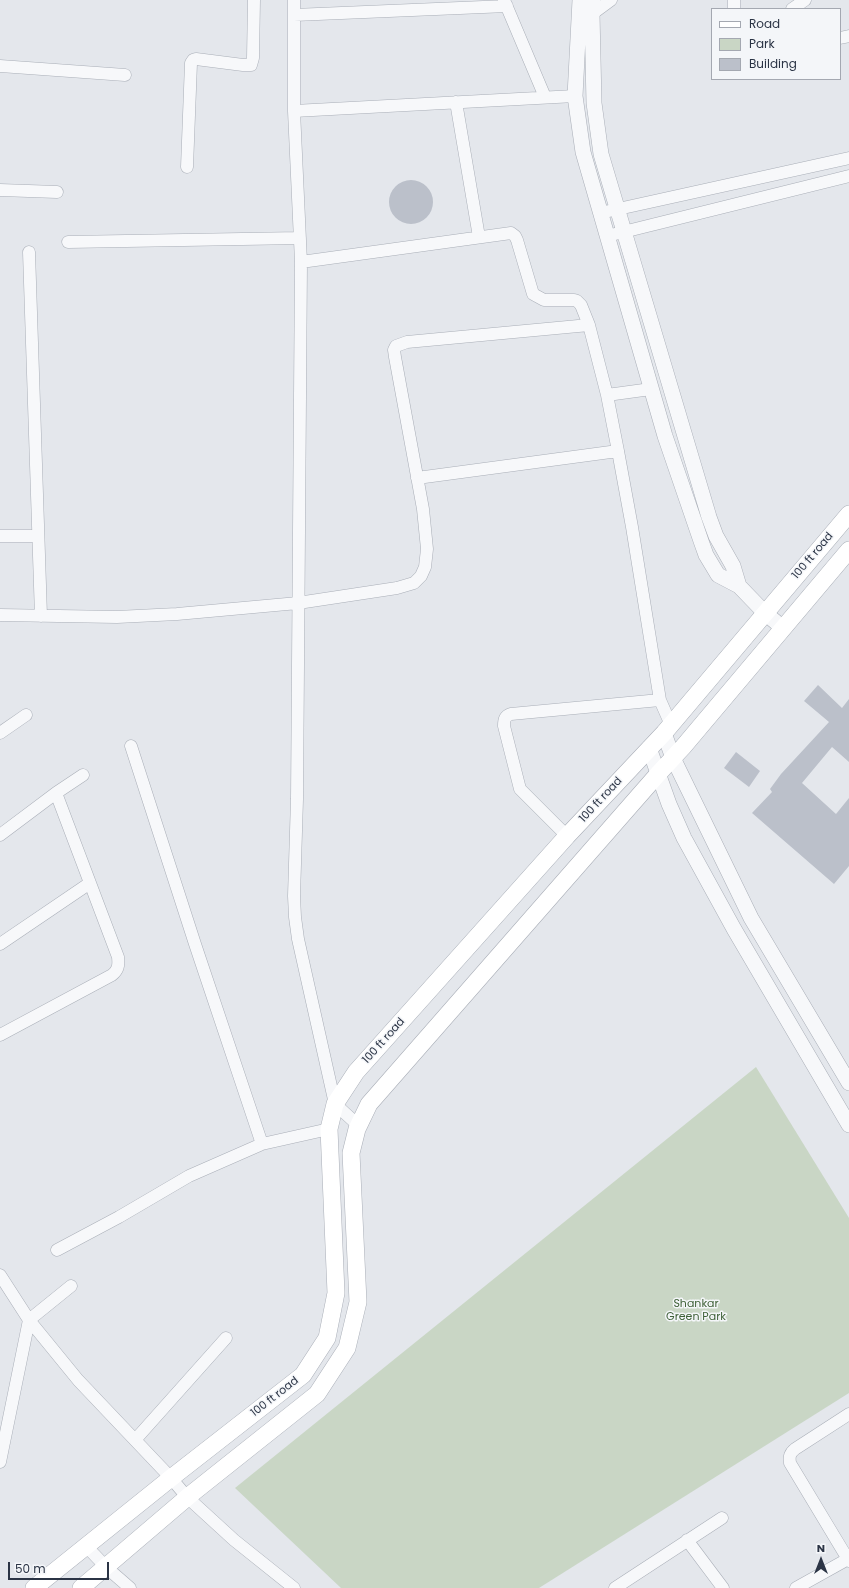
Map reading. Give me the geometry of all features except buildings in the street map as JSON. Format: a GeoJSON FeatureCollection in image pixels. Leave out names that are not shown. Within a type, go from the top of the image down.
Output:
{"type":"FeatureCollection","features":[{"type":"Feature","properties":{"kind":"main road","name":"100 ft road"},"geometry":{"type":"LineString","coordinates":[[34,1588],[303,1375],[327,1338],[336,1293],[329,1129],[335,1104],[356,1072],[567,836],[667,729],[849,514]]}},
{"type":"Feature","properties":{"kind":"main road"},"geometry":{"type":"LineString","coordinates":[[82,1588],[107,1568],[187,1497],[317,1394],[347,1348],[358,1302],[351,1153],[359,1126],[369,1104],[673,758],[849,550]]}},
{"type":"Feature","properties":{"kind":"street"},"geometry":{"type":"LineString","coordinates":[[187,167],[191,63],[196,59],[243,66],[251,65],[254,58],[254,0]]}},
{"type":"Feature","properties":{"kind":"street"},"geometry":{"type":"LineString","coordinates":[[294,0],[294,111],[301,262],[295,917],[298,939],[335,1104],[359,1126]]}},
{"type":"Feature","properties":{"kind":"street"},"geometry":{"type":"LineString","coordinates":[[580,0],[575,96],[584,152],[665,436],[706,555],[718,575],[739,586],[782,628]]}},
{"type":"Feature","properties":{"kind":"street"},"geometry":{"type":"LineString","coordinates":[[611,0],[593,7],[594,103],[601,154],[709,517],[716,536],[733,566],[739,586]]}},
{"type":"Feature","properties":{"kind":"street"},"geometry":{"type":"LineString","coordinates":[[793,8],[805,0]]}},
{"type":"Feature","properties":{"kind":"street"},"geometry":{"type":"LineString","coordinates":[[294,15],[393,5],[505,3],[545,97]]}},
{"type":"Feature","properties":{"kind":"street"},"geometry":{"type":"LineString","coordinates":[[0,66],[125,75]]}},
{"type":"Feature","properties":{"kind":"street"},"geometry":{"type":"LineString","coordinates":[[294,111],[575,96]]}},
{"type":"Feature","properties":{"kind":"street"},"geometry":{"type":"LineString","coordinates":[[456,102],[479,237]]}},
{"type":"Feature","properties":{"kind":"street"},"geometry":{"type":"LineString","coordinates":[[600,212],[849,158]]}},
{"type":"Feature","properties":{"kind":"street"},"geometry":{"type":"LineString","coordinates":[[607,236],[849,176]]}},
{"type":"Feature","properties":{"kind":"street"},"geometry":{"type":"LineString","coordinates":[[0,190],[57,192]]}},
{"type":"Feature","properties":{"kind":"street"},"geometry":{"type":"LineString","coordinates":[[301,262],[511,233],[515,236],[534,294],[547,300],[578,300],[589,325],[607,395],[632,527],[660,700],[673,758],[751,918],[849,1083]]}},
{"type":"Feature","properties":{"kind":"street"},"geometry":{"type":"LineString","coordinates":[[68,242],[300,238]]}},
{"type":"Feature","properties":{"kind":"street"},"geometry":{"type":"LineString","coordinates":[[29,252],[41,616]]}},
{"type":"Feature","properties":{"kind":"street"},"geometry":{"type":"LineString","coordinates":[[0,615],[117,617],[177,614],[298,603],[397,588],[414,583],[421,576],[425,567],[427,549],[423,509],[395,357],[394,350],[396,346],[407,342],[589,325]]}},
{"type":"Feature","properties":{"kind":"street"},"geometry":{"type":"LineString","coordinates":[[607,395],[651,389]]}},
{"type":"Feature","properties":{"kind":"street"},"geometry":{"type":"LineString","coordinates":[[417,478],[618,451]]}},
{"type":"Feature","properties":{"kind":"street"},"geometry":{"type":"LineString","coordinates":[[0,536],[38,536]]}},
{"type":"Feature","properties":{"kind":"street"},"geometry":{"type":"LineString","coordinates":[[567,836],[520,789],[504,726],[504,719],[507,715],[512,714],[660,700]]}},
{"type":"Feature","properties":{"kind":"street"},"geometry":{"type":"LineString","coordinates":[[0,733],[26,715]]}},
{"type":"Feature","properties":{"kind":"street"},"geometry":{"type":"LineString","coordinates":[[131,746],[262,1144]]}},
{"type":"Feature","properties":{"kind":"street"},"geometry":{"type":"LineString","coordinates":[[649,748],[684,838],[738,935],[849,1125]]}},
{"type":"Feature","properties":{"kind":"street"},"geometry":{"type":"LineString","coordinates":[[0,835],[56,793],[83,775]]}},
{"type":"Feature","properties":{"kind":"street"},"geometry":{"type":"LineString","coordinates":[[0,1035],[117,971],[118,957],[56,793]]}},
{"type":"Feature","properties":{"kind":"street"},"geometry":{"type":"LineString","coordinates":[[0,944],[90,884]]}},
{"type":"Feature","properties":{"kind":"street"},"geometry":{"type":"LineString","coordinates":[[57,1250],[119,1217],[189,1176],[262,1144],[329,1129]]}},
{"type":"Feature","properties":{"kind":"street"},"geometry":{"type":"LineString","coordinates":[[0,1275],[29,1320],[78,1380],[171,1478],[187,1497],[234,1540],[294,1588]]}},
{"type":"Feature","properties":{"kind":"street"},"geometry":{"type":"LineString","coordinates":[[0,1462],[4,1424],[29,1320],[71,1286]]}},
{"type":"Feature","properties":{"kind":"street"},"geometry":{"type":"LineString","coordinates":[[135,1440],[226,1338]]}},
{"type":"Feature","properties":{"kind":"street"},"geometry":{"type":"LineString","coordinates":[[796,1588],[849,1560],[790,1463],[790,1453],[795,1448],[849,1414]]}},
{"type":"Feature","properties":{"kind":"street"},"geometry":{"type":"LineString","coordinates":[[616,1588],[722,1518]]}},
{"type":"Feature","properties":{"kind":"street"},"geometry":{"type":"LineString","coordinates":[[687,1540],[723,1588]]}},
{"type":"Feature","properties":{"kind":"street"},"geometry":{"type":"LineString","coordinates":[[86,1546],[107,1568],[130,1588]]}},
{"type":"Feature","properties":{"kind":"green space","name":"Shankar Green Park"},"geometry":{"type":"Polygon","coordinates":[[[756,1067],[849,1218],[849,1393],[539,1588],[341,1588],[235,1488],[756,1067]]]}}]}
